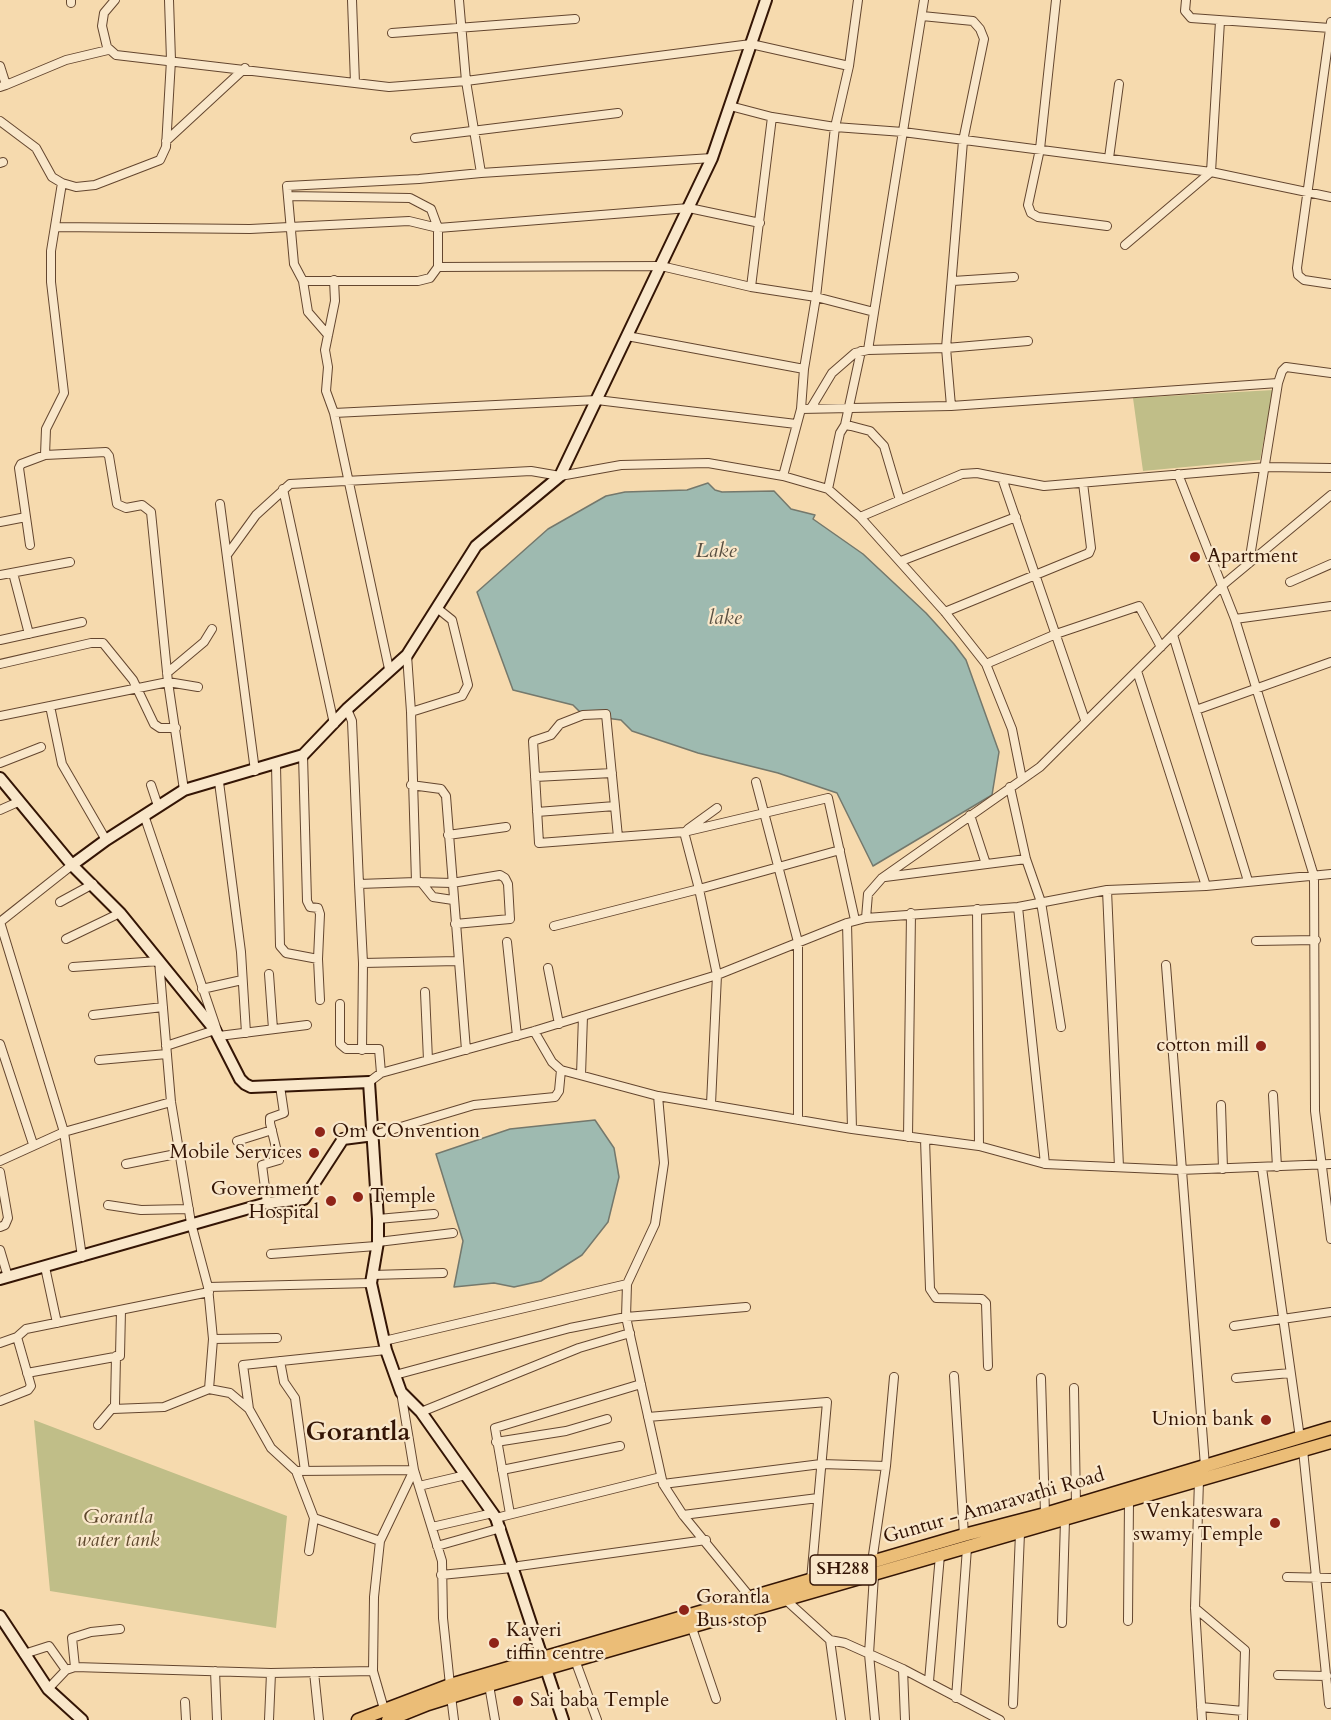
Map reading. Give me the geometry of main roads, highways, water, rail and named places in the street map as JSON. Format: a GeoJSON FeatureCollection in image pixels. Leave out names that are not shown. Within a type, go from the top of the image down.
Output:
{"type":"FeatureCollection","features":[{"type":"Feature","properties":{"kind":"main road","name":"Guntur - Amaravathi Road"},"geometry":{"type":"LineString","coordinates":[[450,1690],[489,1685],[549,1662],[575,1660],[692,1628],[1065,1520],[1199,1480],[1301,1444],[1331,1428]]}},
{"type":"Feature","properties":{"kind":"main road","name":"Guntur - Amaravathi Road"},"geometry":{"type":"LineString","coordinates":[[358,1720],[386,1714],[450,1690],[549,1662],[750,1597],[1045,1514],[1205,1466],[1301,1444],[1331,1442]]}},
{"type":"Feature","properties":{"kind":"water","name":"lake"},"geometry":{"type":"Polygon","coordinates":[[[708,483],[715,490],[722,492],[774,491],[791,509],[815,515],[813,519],[863,554],[926,613],[966,660],[999,752],[992,795],[873,866],[837,793],[778,773],[698,753],[632,731],[621,720],[583,715],[573,705],[513,690],[477,592],[548,529],[606,496],[625,492],[687,490],[708,483]]]}},
{"type":"Feature","properties":{"kind":"water"},"geometry":{"type":"Polygon","coordinates":[[[595,1120],[614,1148],[619,1177],[608,1222],[582,1255],[541,1281],[514,1287],[494,1283],[454,1287],[463,1241],[436,1154],[510,1129],[595,1120]]]}},
{"type":"Feature","properties":{"kind":"place","name":"Apartment"},"geometry":{"type":"Point","coordinates":[1195,557]}},
{"type":"Feature","properties":{"kind":"place","name":"cotton mill"},"geometry":{"type":"Point","coordinates":[1261,1046]}},
{"type":"Feature","properties":{"kind":"place","name":"Om COnvention"},"geometry":{"type":"Point","coordinates":[320,1132]}},
{"type":"Feature","properties":{"kind":"place","name":"Mobile Services"},"geometry":{"type":"Point","coordinates":[314,1153]}},
{"type":"Feature","properties":{"kind":"place","name":"Temple"},"geometry":{"type":"Point","coordinates":[358,1197]}},
{"type":"Feature","properties":{"kind":"place","name":"Government Hospital"},"geometry":{"type":"Point","coordinates":[331,1201]}},
{"type":"Feature","properties":{"kind":"place","name":"Union bank"},"geometry":{"type":"Point","coordinates":[1266,1420]}},
{"type":"Feature","properties":{"kind":"place","name":"Venkateswara swamy Temple"},"geometry":{"type":"Point","coordinates":[1275,1523]}},
{"type":"Feature","properties":{"kind":"place","name":"Gorantla Bus stop"},"geometry":{"type":"Point","coordinates":[684,1610]}},
{"type":"Feature","properties":{"kind":"place","name":"Kaveri tiffin centre"},"geometry":{"type":"Point","coordinates":[494,1643]}},
{"type":"Feature","properties":{"kind":"place","name":"Sai baba Temple"},"geometry":{"type":"Point","coordinates":[518,1701]}},
{"type":"Feature","properties":{"kind":"district","name":"Gorantla"},"geometry":{"type":"Point","coordinates":[358,1434]}},
{"type":"Feature","properties":{"kind":"water label","name":"Lake"},"geometry":{"type":"Point","coordinates":[716,552]}},
{"type":"Feature","properties":{"kind":"park label","name":"Gorantla water tank"},"geometry":{"type":"Point","coordinates":[118,1530]}}]}
